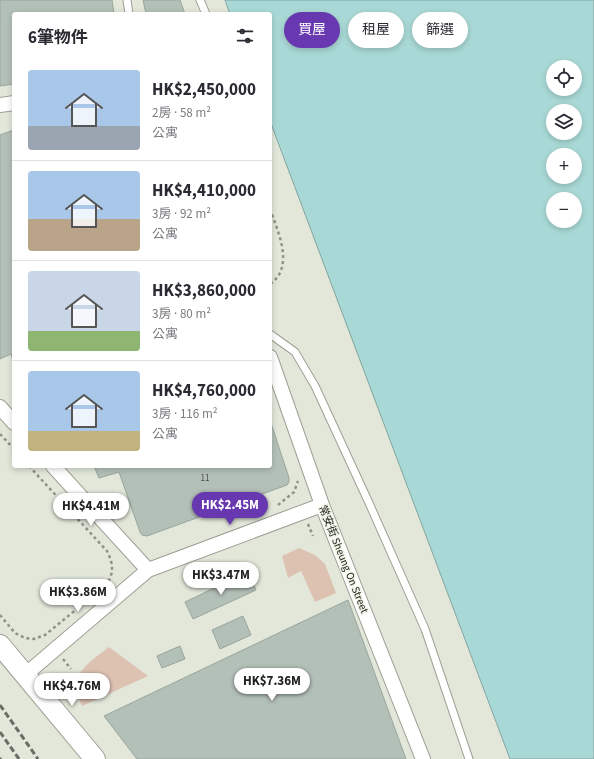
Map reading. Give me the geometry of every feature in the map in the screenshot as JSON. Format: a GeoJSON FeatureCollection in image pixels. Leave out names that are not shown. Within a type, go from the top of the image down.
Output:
{"type":"FeatureCollection","features":[{"type":"Feature","properties":{"kind":"street"},"geometry":{"type":"LineString","coordinates":[[0,106],[12,103]]}},
{"type":"Feature","properties":{"kind":"street","name":"常安街 Sheung On Street"},"geometry":{"type":"LineString","coordinates":[[272,363],[322,505],[423,759]]}},
{"type":"Feature","properties":{"kind":"street"},"geometry":{"type":"LineString","coordinates":[[0,407],[12,421]]}},
{"type":"Feature","properties":{"kind":"street"},"geometry":{"type":"LineString","coordinates":[[55,468],[148,570]]}},
{"type":"Feature","properties":{"kind":"street"},"geometry":{"type":"LineString","coordinates":[[25,675],[148,570],[322,505]]}},
{"type":"Feature","properties":{"kind":"street"},"geometry":{"type":"LineString","coordinates":[[0,645],[94,759]]}},
{"type":"Feature","properties":{"kind":"lane"},"geometry":{"type":"LineString","coordinates":[[128,0],[129,12]]}},
{"type":"Feature","properties":{"kind":"lane"},"geometry":{"type":"LineString","coordinates":[[200,0],[205,12]]}},
{"type":"Feature","properties":{"kind":"lane"},"geometry":{"type":"LineString","coordinates":[[272,335],[295,352],[318,393],[425,629],[469,759]]}},
{"type":"Feature","properties":{"kind":"path"},"geometry":{"type":"LineString","coordinates":[[272,215],[281,241],[284,264],[277,279],[272,283]]}},
{"type":"Feature","properties":{"kind":"path"},"geometry":{"type":"LineString","coordinates":[[0,434],[12,447]]}},
{"type":"Feature","properties":{"kind":"path"},"geometry":{"type":"LineString","coordinates":[[31,468],[107,551],[112,561],[112,575],[102,589]]}},
{"type":"Feature","properties":{"kind":"path"},"geometry":{"type":"LineString","coordinates":[[274,507],[294,492],[298,481],[298,476]]}},
{"type":"Feature","properties":{"kind":"path"},"geometry":{"type":"LineString","coordinates":[[0,616],[15,632],[25,638],[34,639],[45,635],[97,593]]}},
{"type":"Feature","properties":{"kind":"shaded area"},"geometry":{"type":"Polygon","coordinates":[[[299,548],[315,555],[325,564],[336,593],[315,602],[301,571],[288,578],[282,556],[299,548]]]}},
{"type":"Feature","properties":{"kind":"shaded area"},"geometry":{"type":"Polygon","coordinates":[[[109,647],[148,676],[82,706],[78,695],[78,678],[93,659],[109,647]]]}},
{"type":"Feature","properties":{"kind":"water"},"geometry":{"type":"Polygon","coordinates":[[[225,0],[594,0],[594,759],[510,759],[272,126],[272,12],[229,12],[225,0]]]}},
{"type":"Feature","properties":{"kind":"building"},"geometry":{"type":"Polygon","coordinates":[[[0,0],[112,0],[114,12],[12,12],[12,84],[0,86],[0,0]]]}},
{"type":"Feature","properties":{"kind":"building"},"geometry":{"type":"Polygon","coordinates":[[[143,0],[180,0],[184,12],[146,12],[143,0]]]}},
{"type":"Feature","properties":{"kind":"building"},"geometry":{"type":"Polygon","coordinates":[[[12,131],[12,357],[11,354],[0,359],[0,135],[12,131]]]}},
{"type":"Feature","properties":{"kind":"building"},"geometry":{"type":"Polygon","coordinates":[[[272,426],[289,482],[287,485],[147,536],[142,535],[140,532],[119,472],[99,478],[95,468],[272,468],[272,426]]]}},
{"type":"Feature","properties":{"kind":"building"},"geometry":{"type":"Polygon","coordinates":[[[248,572],[256,590],[193,619],[185,602],[248,572]]]}},
{"type":"Feature","properties":{"kind":"building"},"geometry":{"type":"Polygon","coordinates":[[[348,600],[406,759],[137,759],[104,716],[348,600]]]}},
{"type":"Feature","properties":{"kind":"building"},"geometry":{"type":"Polygon","coordinates":[[[243,616],[251,635],[220,649],[212,630],[243,616]]]}},
{"type":"Feature","properties":{"kind":"building"},"geometry":{"type":"Polygon","coordinates":[[[180,646],[185,659],[162,668],[157,656],[180,646]]]}},
{"type":"Feature","properties":{"kind":"railway"},"geometry":{"type":"LineString","coordinates":[[0,705],[38,759]]}},
{"type":"Feature","properties":{"kind":"railway"},"geometry":{"type":"LineString","coordinates":[[0,732],[19,759]]}}]}
